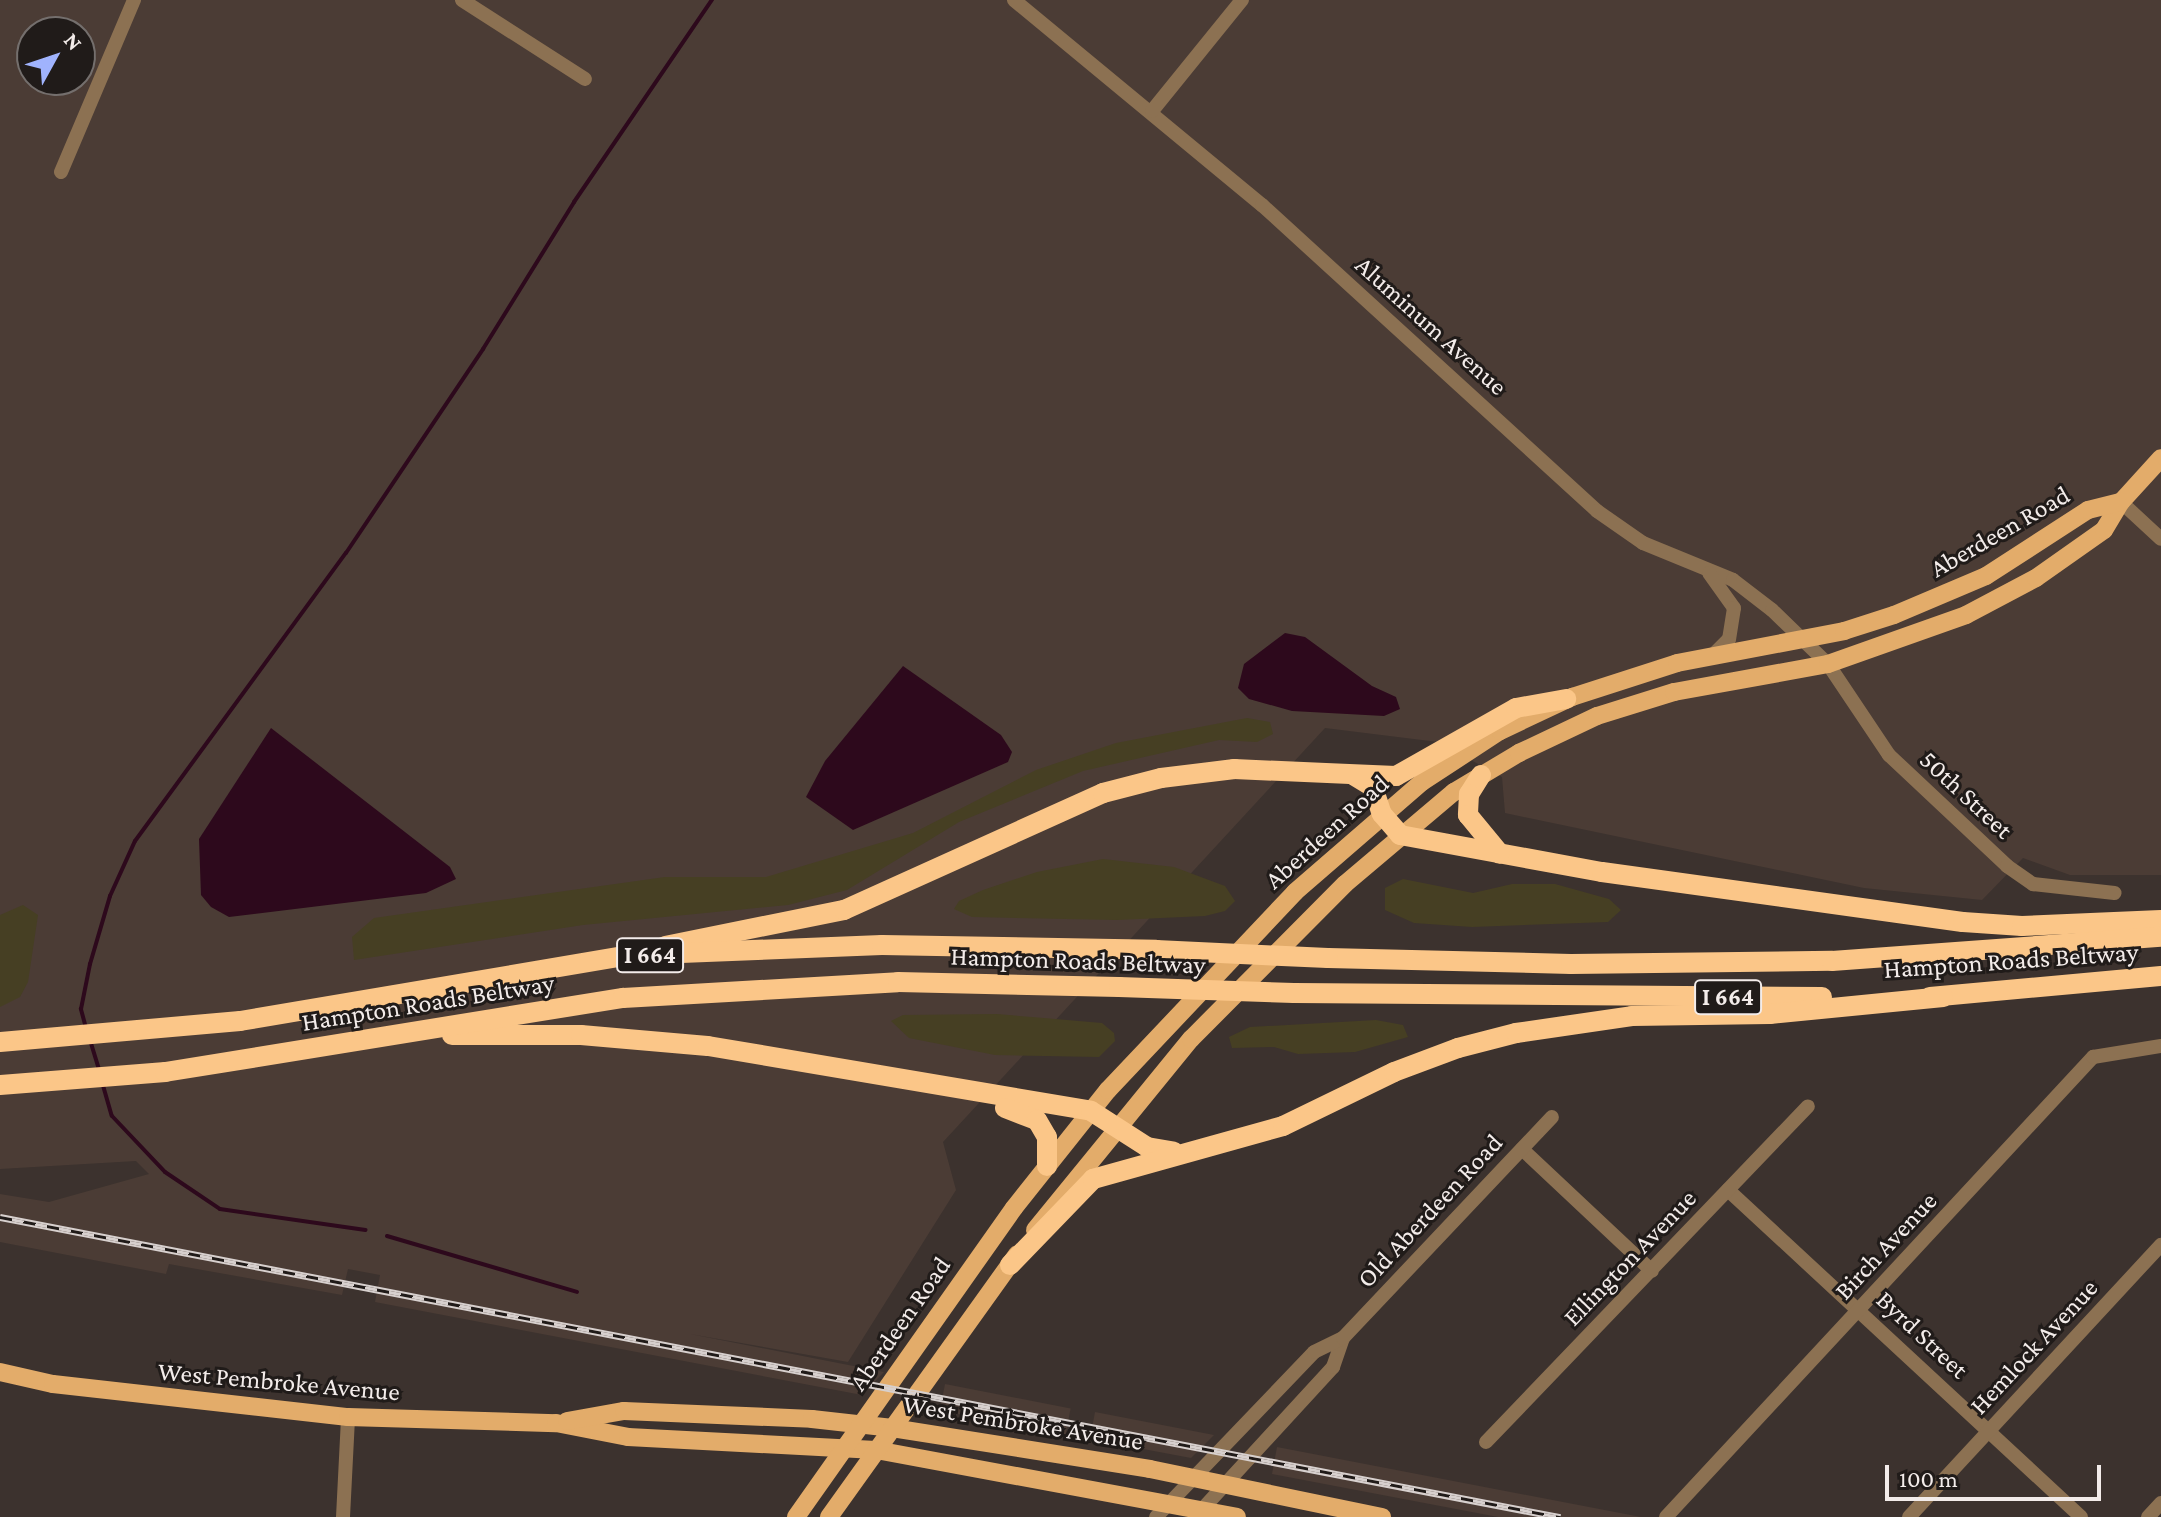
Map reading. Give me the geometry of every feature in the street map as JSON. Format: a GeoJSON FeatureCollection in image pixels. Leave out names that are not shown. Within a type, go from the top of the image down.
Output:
{"type":"FeatureCollection","features":[{"type":"Feature","properties":{"kind":"highway"},"geometry":{"type":"LineString","coordinates":[[630,955],[844,910],[1041,817],[1161,778],[1234,769],[1349,774],[1411,771],[1516,708],[1566,699]]}},
{"type":"Feature","properties":{"kind":"highway"},"geometry":{"type":"LineString","coordinates":[[1349,774],[1373,787],[1382,814],[1400,835],[1500,854],[1702,888],[1963,922],[2022,926],[2161,920]]}},
{"type":"Feature","properties":{"kind":"highway"},"geometry":{"type":"LineString","coordinates":[[1481,775],[1469,794],[1468,815],[1500,854]]}},
{"type":"Feature","properties":{"kind":"highway","name":"Hampton Roads Beltway"},"geometry":{"type":"LineString","coordinates":[[8,1042],[151,1031],[363,1002],[489,975],[630,955],[882,945],[1156,950],[1571,964],[1832,961],[2161,937]]}},
{"type":"Feature","properties":{"kind":"highway","name":"Hampton Roads Beltway"},"geometry":{"type":"LineString","coordinates":[[0,1085],[165,1072],[623,998],[729,989],[898,982],[1294,993],[1943,997],[2161,976]]}},
{"type":"Feature","properties":{"kind":"highway"},"geometry":{"type":"LineString","coordinates":[[1010,1265],[1087,1183],[1185,1152],[1283,1126],[1394,1072],[1516,1033],[1632,1016],[1770,1014],[1943,997]]}},
{"type":"Feature","properties":{"kind":"highway"},"geometry":{"type":"LineString","coordinates":[[400,1034],[638,1038],[1091,1111],[1152,1149],[1185,1152]]}},
{"type":"Feature","properties":{"kind":"highway"},"geometry":{"type":"LineString","coordinates":[[861,1074],[1031,1114],[1047,1137],[1047,1166]]}},
{"type":"Feature","properties":{"kind":"main road","name":"Aberdeen Road"},"geometry":{"type":"LineString","coordinates":[[829,1517],[1114,1126],[1217,1011],[1400,835],[1481,775],[1548,738],[1648,699],[1828,664],[1942,627],[2013,591],[2104,530],[2121,502],[2161,458]]}},
{"type":"Feature","properties":{"kind":"main road","name":"Aberdeen Road"},"geometry":{"type":"LineString","coordinates":[[796,1517],[1047,1166],[1091,1111],[1295,892],[1382,814],[1466,751],[1566,699],[1649,670],[1869,624],[1940,597],[2007,563],[2088,510],[2121,502]]}},
{"type":"Feature","properties":{"kind":"main road","name":"West Pembroke Avenue"},"geometry":{"type":"LineString","coordinates":[[0,1372],[53,1384],[348,1417],[556,1423],[628,1437],[876,1450],[1170,1504],[1198,1514],[1237,1517]]}},
{"type":"Feature","properties":{"kind":"main road","name":"West Pembroke Avenue"},"geometry":{"type":"LineString","coordinates":[[556,1423],[624,1411],[892,1428],[1196,1478],[1382,1517]]}},
{"type":"Feature","properties":{"kind":"street"},"geometry":{"type":"LineString","coordinates":[[61,172],[134,0]]}},
{"type":"Feature","properties":{"kind":"street"},"geometry":{"type":"LineString","coordinates":[[462,0],[585,79]]}},
{"type":"Feature","properties":{"kind":"street","name":"Aluminum Avenue"},"geometry":{"type":"LineString","coordinates":[[1014,0],[1152,111],[1597,511],[1643,543],[1703,567],[1754,595],[1828,664]]}},
{"type":"Feature","properties":{"kind":"street"},"geometry":{"type":"LineString","coordinates":[[1152,111],[1242,0]]}},
{"type":"Feature","properties":{"kind":"street"},"geometry":{"type":"LineString","coordinates":[[2121,502],[2161,539]]}},
{"type":"Feature","properties":{"kind":"street"},"geometry":{"type":"LineString","coordinates":[[1703,567],[1724,588],[1734,608],[1729,639],[1712,656]]}},
{"type":"Feature","properties":{"kind":"street","name":"50th Street"},"geometry":{"type":"LineString","coordinates":[[1828,664],[1889,755],[2007,866],[2033,884],[2115,893]]}},
{"type":"Feature","properties":{"kind":"street","name":"Birch Avenue"},"geometry":{"type":"LineString","coordinates":[[1666,1517],[2093,1057],[2161,1046]]}},
{"type":"Feature","properties":{"kind":"street","name":"Ellington Avenue"},"geometry":{"type":"LineString","coordinates":[[1486,1442],[1808,1106]]}},
{"type":"Feature","properties":{"kind":"street","name":"Old Aberdeen Road"},"geometry":{"type":"LineString","coordinates":[[1156,1517],[1314,1352],[1343,1338],[1552,1117]]}},
{"type":"Feature","properties":{"kind":"street"},"geometry":{"type":"LineString","coordinates":[[1522,1149],[1652,1271]]}},
{"type":"Feature","properties":{"kind":"street","name":"Byrd Street"},"geometry":{"type":"LineString","coordinates":[[1728,1190],[2081,1517]]}},
{"type":"Feature","properties":{"kind":"street","name":"Hemlock Avenue"},"geometry":{"type":"LineString","coordinates":[[1909,1517],[2161,1245]]}},
{"type":"Feature","properties":{"kind":"street","name":"Old Aberdeen Road"},"geometry":{"type":"LineString","coordinates":[[1198,1514],[1333,1367],[1343,1338]]}},
{"type":"Feature","properties":{"kind":"street"},"geometry":{"type":"LineString","coordinates":[[343,1517],[348,1417]]}},
{"type":"Feature","properties":{"kind":"street"},"geometry":{"type":"LineString","coordinates":[[2148,1517],[2161,1503]]}},
{"type":"Feature","properties":{"kind":"shaded area"},"geometry":{"type":"Polygon","coordinates":[[[0,0],[2161,0],[2161,875],[2070,875],[2023,858],[1982,900],[1864,888],[1505,813],[1502,777],[1438,742],[1325,728],[943,1142],[956,1190],[848,1362],[690,1334],[884,1372],[862,1395],[375,1302],[380,1275],[348,1269],[342,1295],[169,1264],[166,1274],[0,1242],[0,1194],[49,1202],[149,1174],[136,1161],[0,1169],[0,0]]]}},
{"type":"Feature","properties":{"kind":"shaded area"},"geometry":{"type":"Polygon","coordinates":[[[1285,633],[1305,637],[1372,686],[1396,697],[1400,709],[1384,716],[1292,711],[1249,699],[1238,688],[1244,664],[1285,633]]]}},
{"type":"Feature","properties":{"kind":"shaded area"},"geometry":{"type":"Polygon","coordinates":[[[903,666],[1001,735],[1012,752],[1008,762],[853,830],[806,797],[825,761],[903,666]]]}},
{"type":"Feature","properties":{"kind":"shaded area"},"geometry":{"type":"Polygon","coordinates":[[[1247,718],[1270,722],[1273,734],[1257,742],[1219,740],[1083,771],[959,822],[847,890],[788,905],[583,925],[354,960],[352,937],[374,918],[665,877],[766,877],[913,833],[1036,770],[1116,743],[1247,718]]]}},
{"type":"Feature","properties":{"kind":"shaded area"},"geometry":{"type":"Polygon","coordinates":[[[271,728],[450,867],[456,879],[426,893],[229,917],[211,907],[201,895],[199,839],[271,728]]]}},
{"type":"Feature","properties":{"kind":"shaded area"},"geometry":{"type":"Polygon","coordinates":[[[1103,859],[1174,867],[1225,886],[1235,901],[1225,911],[1205,916],[1117,920],[972,917],[954,909],[959,901],[983,890],[1037,872],[1103,859]]]}},
{"type":"Feature","properties":{"kind":"shaded area"},"geometry":{"type":"Polygon","coordinates":[[[1403,879],[1473,893],[1512,884],[1555,884],[1609,899],[1621,910],[1608,922],[1472,927],[1414,923],[1385,910],[1385,888],[1403,879]]]}},
{"type":"Feature","properties":{"kind":"shaded area"},"geometry":{"type":"Polygon","coordinates":[[[23,905],[38,915],[28,982],[20,997],[0,1007],[0,915],[23,905]]]}},
{"type":"Feature","properties":{"kind":"shaded area"},"geometry":{"type":"Polygon","coordinates":[[[997,1014],[1102,1023],[1114,1033],[1115,1041],[1099,1057],[995,1055],[909,1038],[891,1021],[903,1015],[997,1014]]]}},
{"type":"Feature","properties":{"kind":"shaded area"},"geometry":{"type":"Polygon","coordinates":[[[1376,1020],[1403,1025],[1408,1037],[1355,1052],[1298,1054],[1274,1047],[1232,1048],[1229,1037],[1250,1027],[1376,1020]]]}},
{"type":"Feature","properties":{"kind":"shaded area"},"geometry":{"type":"Polygon","coordinates":[[[945,1384],[1071,1408],[1065,1435],[940,1411],[945,1384]]]}},
{"type":"Feature","properties":{"kind":"shaded area"},"geometry":{"type":"Polygon","coordinates":[[[1095,1412],[1214,1435],[1191,1458],[1090,1439],[1095,1412]]]}},
{"type":"Feature","properties":{"kind":"shaded area"},"geometry":{"type":"Polygon","coordinates":[[[1277,1447],[1641,1517],[1498,1517],[1272,1474],[1277,1447]]]}},
{"type":"Feature","properties":{"kind":"waterway"},"geometry":{"type":"LineString","coordinates":[[86,1028],[81,1009],[90,964],[110,896],[135,841],[346,553],[483,349],[574,202],[712,0]]}},
{"type":"Feature","properties":{"kind":"waterway"},"geometry":{"type":"LineString","coordinates":[[90,1040],[99,1070]]}},
{"type":"Feature","properties":{"kind":"waterway"},"geometry":{"type":"LineString","coordinates":[[102,1082],[112,1116],[165,1172],[220,1209],[365,1230]]}},
{"type":"Feature","properties":{"kind":"waterway"},"geometry":{"type":"LineString","coordinates":[[387,1236],[577,1292]]}},
{"type":"Feature","properties":{"kind":"railway"},"geometry":{"type":"LineString","coordinates":[[0,1217],[1560,1517]]}}]}
